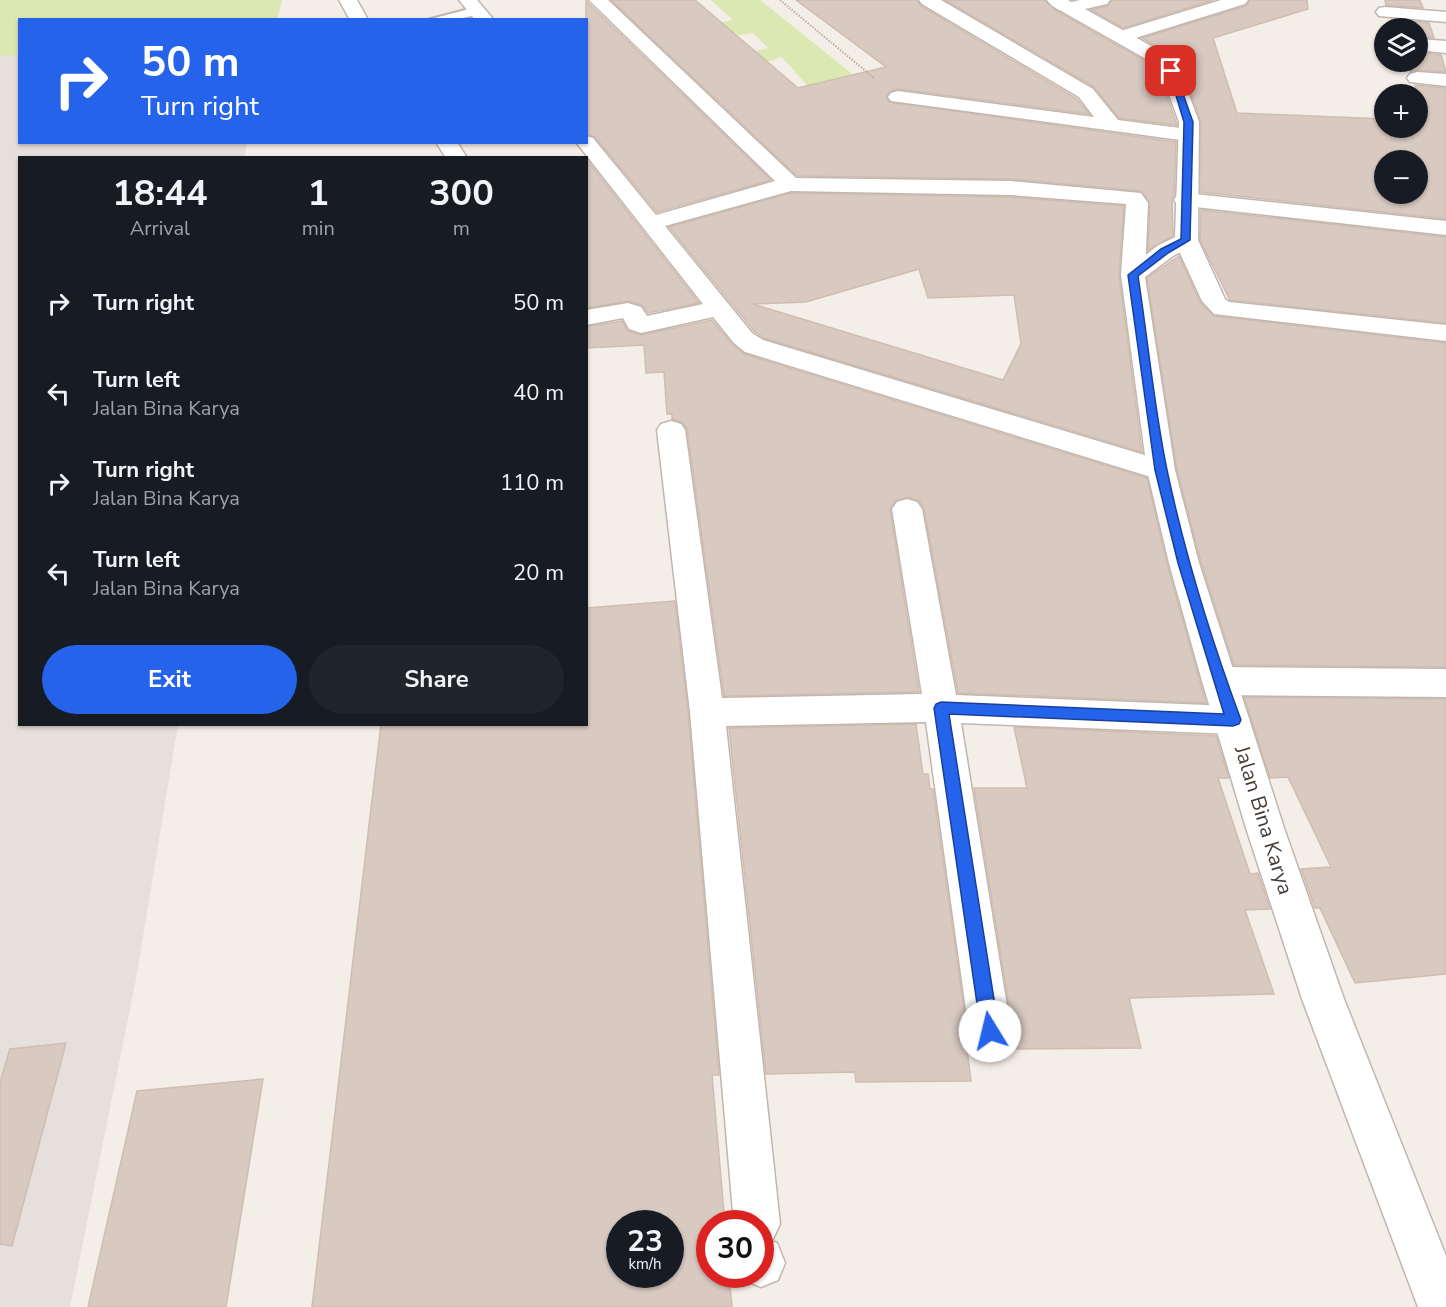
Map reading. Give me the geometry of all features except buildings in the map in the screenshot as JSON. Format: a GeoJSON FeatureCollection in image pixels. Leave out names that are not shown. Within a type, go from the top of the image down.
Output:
{"type":"FeatureCollection","features":[{"type":"Feature","properties":{"kind":"street"},"geometry":{"type":"LineString","coordinates":[[348,0],[358,18]]}},
{"type":"Feature","properties":{"kind":"street"},"geometry":{"type":"LineString","coordinates":[[598,0],[790,184]]}},
{"type":"Feature","properties":{"kind":"street"},"geometry":{"type":"LineString","coordinates":[[928,0],[1086,93],[1112,126]]}},
{"type":"Feature","properties":{"kind":"street"},"geometry":{"type":"LineString","coordinates":[[1063,4],[1101,0]]}},
{"type":"Feature","properties":{"kind":"street"},"geometry":{"type":"LineString","coordinates":[[1123,36],[1239,0]]}},
{"type":"Feature","properties":{"kind":"street"},"geometry":{"type":"LineString","coordinates":[[1063,4],[1123,36],[1162,60],[1169,68],[1186,111],[1188,135],[1186,240],[1218,306],[1223,309],[1446,333]]}},
{"type":"Feature","properties":{"kind":"street"},"geometry":{"type":"LineString","coordinates":[[1385,12],[1446,17]]}},
{"type":"Feature","properties":{"kind":"street"},"geometry":{"type":"LineString","coordinates":[[1428,46],[1446,47]]}},
{"type":"Feature","properties":{"kind":"street"},"geometry":{"type":"LineString","coordinates":[[1417,78],[1446,80]]}},
{"type":"Feature","properties":{"kind":"street"},"geometry":{"type":"LineString","coordinates":[[898,97],[1188,135]]}},
{"type":"Feature","properties":{"kind":"street"},"geometry":{"type":"LineString","coordinates":[[588,144],[743,338],[754,346],[1161,470]]}},
{"type":"Feature","properties":{"kind":"street"},"geometry":{"type":"LineString","coordinates":[[651,223],[790,184]]}},
{"type":"Feature","properties":{"kind":"street","name":"Jalan Bina Karya"},"geometry":{"type":"LineString","coordinates":[[790,184],[1010,188],[1133,198],[1137,203],[1133,275],[1161,470],[1184,563],[1265,828],[1323,999],[1442,1307]]}},
{"type":"Feature","properties":{"kind":"street"},"geometry":{"type":"LineString","coordinates":[[1185,200],[1446,228]]}},
{"type":"Feature","properties":{"kind":"street"},"geometry":{"type":"LineString","coordinates":[[1133,275],[1160,254],[1186,240]]}},
{"type":"Feature","properties":{"kind":"street"},"geometry":{"type":"LineString","coordinates":[[588,318],[628,310],[641,325],[719,308]]}},
{"type":"Feature","properties":{"kind":"street"},"geometry":{"type":"LineString","coordinates":[[671,430],[707,712],[756,1210]]}},
{"type":"Feature","properties":{"kind":"street"},"geometry":{"type":"LineString","coordinates":[[907,509],[941,708],[990,1031]]}},
{"type":"Feature","properties":{"kind":"street"},"geometry":{"type":"LineString","coordinates":[[1219,681],[1446,682]]}},
{"type":"Feature","properties":{"kind":"street"},"geometry":{"type":"LineString","coordinates":[[707,712],[941,708],[1233,720]]}},
{"type":"Feature","properties":{"kind":"lane"},"geometry":{"type":"LineString","coordinates":[[442,18],[477,10]]}},
{"type":"Feature","properties":{"kind":"path"},"geometry":{"type":"LineString","coordinates":[[780,0],[898,97]]}},
{"type":"Feature","properties":{"kind":"shaded area"},"geometry":{"type":"Polygon","coordinates":[[[0,0],[282,0],[277,18],[18,18],[18,144],[247,144],[244,156],[18,156],[18,726],[178,726],[136,979],[70,1307],[0,1307],[0,0]]]}},
{"type":"Feature","properties":{"kind":"green space"},"geometry":{"type":"Polygon","coordinates":[[[0,0],[282,0],[277,18],[18,18],[18,55],[0,56],[0,0]]]}},
{"type":"Feature","properties":{"kind":"green space"},"geometry":{"type":"Polygon","coordinates":[[[711,0],[760,0],[856,77],[821,101],[782,57],[707,81],[690,68],[768,48],[753,33],[695,42],[681,30],[733,20],[711,0]]]}},
{"type":"Feature","properties":{"kind":"route"},"geometry":{"type":"LineString","coordinates":[[990,1031],[941,708],[1233,720],[1184,563],[1161,470],[1133,275],[1165,251],[1186,240],[1188,122],[1171,71]]}}]}
